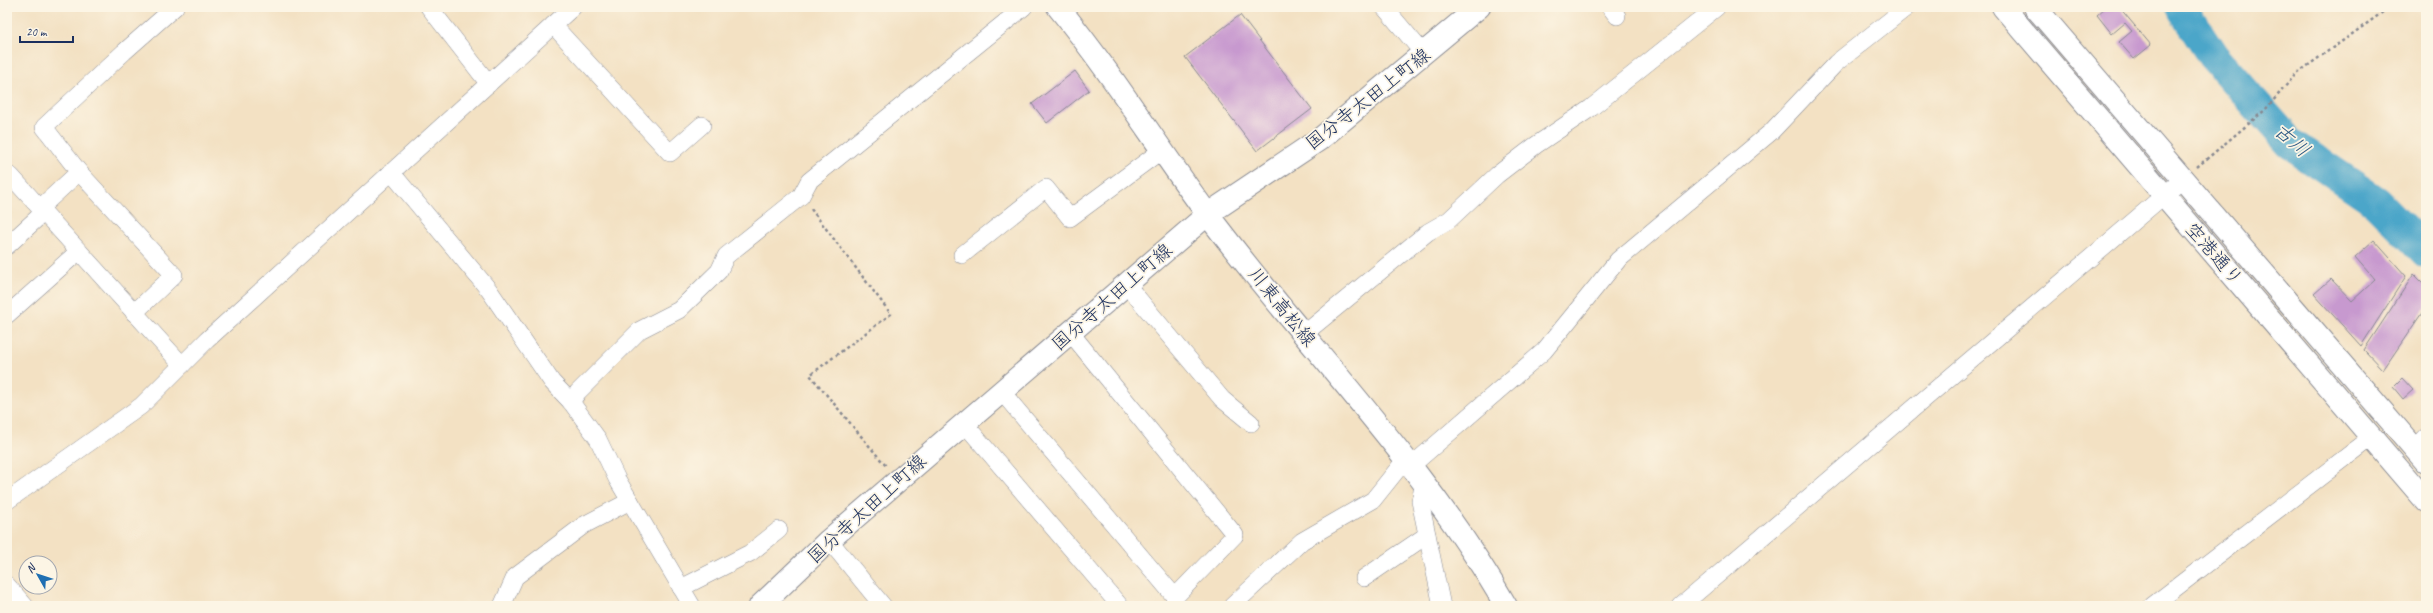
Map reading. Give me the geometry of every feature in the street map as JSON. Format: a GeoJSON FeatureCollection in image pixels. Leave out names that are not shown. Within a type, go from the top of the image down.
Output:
{"type":"FeatureCollection","features":[{"type":"Feature","properties":{"kind":"main road","name":"川東高松線"},"geometry":{"type":"LineString","coordinates":[[1058,7],[1208,214],[1413,469],[1479,560],[1506,606]]}},
{"type":"Feature","properties":{"kind":"main road","name":"国分寺太田上町線"},"geometry":{"type":"LineString","coordinates":[[760,606],[829,540],[1208,214],[1320,139],[1479,7]]}},
{"type":"Feature","properties":{"kind":"main road","name":"空港通り"},"geometry":{"type":"LineString","coordinates":[[2003,7],[2426,501]]}},
{"type":"Feature","properties":{"kind":"main road","name":"空港通り"},"geometry":{"type":"LineString","coordinates":[[2035,7],[2182,180],[2422,449]]}},
{"type":"Feature","properties":{"kind":"street"},"geometry":{"type":"LineString","coordinates":[[134,312],[174,275],[79,172],[44,127],[124,52],[175,7]]}},
{"type":"Feature","properties":{"kind":"street"},"geometry":{"type":"LineString","coordinates":[[7,501],[140,406],[182,365],[391,172],[573,7]]}},
{"type":"Feature","properties":{"kind":"street"},"geometry":{"type":"LineString","coordinates":[[571,402],[578,392],[640,330],[679,310],[719,271],[726,256],[801,196],[809,182],[1024,7]]}},
{"type":"Feature","properties":{"kind":"street"},"geometry":{"type":"LineString","coordinates":[[1384,7],[1424,54]]}},
{"type":"Feature","properties":{"kind":"street"},"geometry":{"type":"LineString","coordinates":[[1304,334],[1410,246],[1449,220],[1497,175],[1536,145],[1591,108],[1717,7]]}},
{"type":"Feature","properties":{"kind":"street"},"geometry":{"type":"LineString","coordinates":[[1232,606],[1302,541],[1374,500],[1413,469],[1544,351],[1618,260],[1771,132],[1836,63],[1908,7]]}},
{"type":"Feature","properties":{"kind":"street"},"geometry":{"type":"LineString","coordinates":[[436,9],[488,84]]}},
{"type":"Feature","properties":{"kind":"street"},"geometry":{"type":"LineString","coordinates":[[553,25],[670,153],[702,125]]}},
{"type":"Feature","properties":{"kind":"street"},"geometry":{"type":"LineString","coordinates":[[962,255],[1046,188],[1070,218],[1162,150]]}},
{"type":"Feature","properties":{"kind":"street"},"geometry":{"type":"LineString","coordinates":[[7,246],[79,172]]}},
{"type":"Feature","properties":{"kind":"street"},"geometry":{"type":"LineString","coordinates":[[391,172],[489,290],[552,382],[571,402],[598,439],[630,501],[692,606]]}},
{"type":"Feature","properties":{"kind":"street"},"geometry":{"type":"LineString","coordinates":[[7,179],[11,176],[182,365]]}},
{"type":"Feature","properties":{"kind":"street"},"geometry":{"type":"LineString","coordinates":[[1681,606],[2182,180]]}},
{"type":"Feature","properties":{"kind":"street"},"geometry":{"type":"LineString","coordinates":[[7,315],[79,252]]}},
{"type":"Feature","properties":{"kind":"street"},"geometry":{"type":"LineString","coordinates":[[1126,284],[1222,399],[1251,423]]}},
{"type":"Feature","properties":{"kind":"street"},"geometry":{"type":"LineString","coordinates":[[1001,391],[1175,597],[1235,535],[1070,332]]}},
{"type":"Feature","properties":{"kind":"street"},"geometry":{"type":"LineString","coordinates":[[964,423],[1120,606]]}},
{"type":"Feature","properties":{"kind":"street"},"geometry":{"type":"LineString","coordinates":[[2152,606],[2372,438]]}},
{"type":"Feature","properties":{"kind":"street"},"geometry":{"type":"LineString","coordinates":[[1413,469],[1442,606]]}},
{"type":"Feature","properties":{"kind":"street"},"geometry":{"type":"LineString","coordinates":[[502,606],[515,577],[584,525],[630,501]]}},
{"type":"Feature","properties":{"kind":"street"},"geometry":{"type":"LineString","coordinates":[[681,588],[750,553],[779,530]]}},
{"type":"Feature","properties":{"kind":"street"},"geometry":{"type":"LineString","coordinates":[[1364,578],[1427,535]]}},
{"type":"Feature","properties":{"kind":"street"},"geometry":{"type":"LineString","coordinates":[[829,540],[883,606]]}},
{"type":"Feature","properties":{"kind":"street"},"geometry":{"type":"LineString","coordinates":[[7,585],[22,605]]}},
{"type":"Feature","properties":{"kind":"path"},"geometry":{"type":"LineString","coordinates":[[2182,180],[2232,136],[2265,110],[2296,74],[2390,7]]}},
{"type":"Feature","properties":{"kind":"path"},"geometry":{"type":"LineString","coordinates":[[801,196],[891,314],[810,376],[897,481]]}},
{"type":"Feature","properties":{"kind":"building"},"geometry":{"type":"Polygon","coordinates":[[[2106,7],[2119,7],[2151,45],[2134,59],[2119,42],[2132,31],[2125,23],[2112,34],[2097,15],[2106,7]]]}},
{"type":"Feature","properties":{"kind":"building"},"geometry":{"type":"Polygon","coordinates":[[[1240,15],[1312,109],[1257,151],[1185,57],[1240,15]]]}},
{"type":"Feature","properties":{"kind":"building"},"geometry":{"type":"Polygon","coordinates":[[[1075,71],[1089,90],[1047,123],[1032,104],[1075,71]]]}},
{"type":"Feature","properties":{"kind":"building"},"geometry":{"type":"Polygon","coordinates":[[[2374,240],[2406,276],[2361,346],[2314,294],[2331,279],[2352,301],[2375,280],[2355,257],[2374,240]]]}},
{"type":"Feature","properties":{"kind":"building"},"geometry":{"type":"Polygon","coordinates":[[[2414,274],[2426,286],[2426,307],[2383,370],[2364,350],[2414,274]]]}},
{"type":"Feature","properties":{"kind":"building"},"geometry":{"type":"Polygon","coordinates":[[[2402,378],[2413,390],[2403,399],[2393,387],[2402,378]]]}},
{"type":"Feature","properties":{"kind":"waterway","name":"古川"},"geometry":{"type":"LineString","coordinates":[[2181,7],[2213,56],[2290,143],[2377,202],[2426,252]]}}]}
